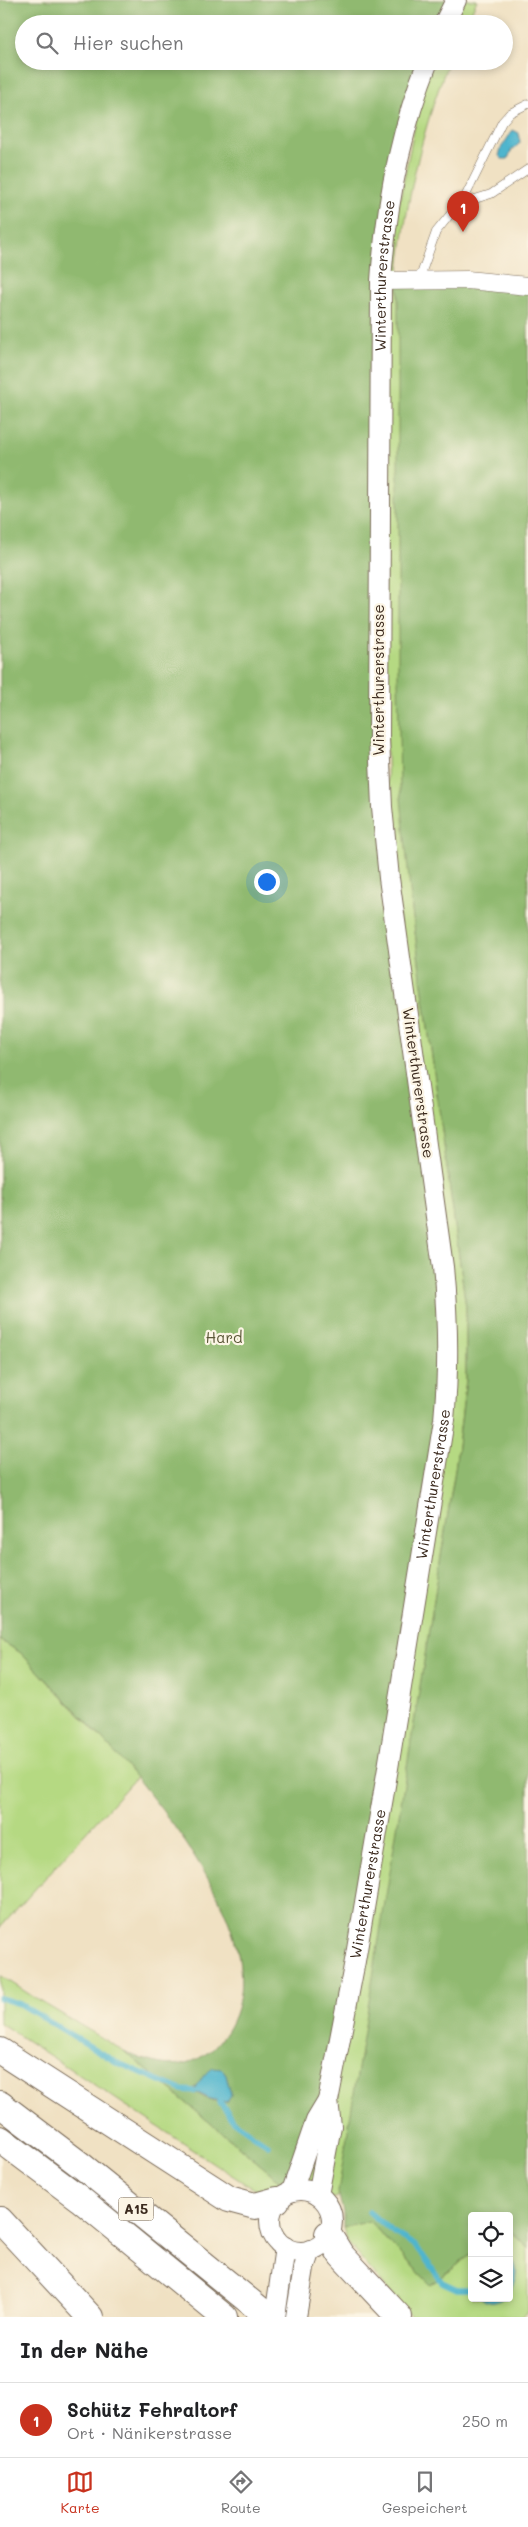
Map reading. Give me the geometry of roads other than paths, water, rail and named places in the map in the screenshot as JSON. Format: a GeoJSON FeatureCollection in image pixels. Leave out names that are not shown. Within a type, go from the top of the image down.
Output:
{"type":"FeatureCollection","features":[{"type":"Feature","properties":{"kind":"highway"},"geometry":{"type":"LineString","coordinates":[[0,2051],[229,2199],[255,2206],[285,2196]]}},
{"type":"Feature","properties":{"kind":"highway","name":"A15"},"geometry":{"type":"LineString","coordinates":[[0,2104],[82,2166],[269,2317]]}},
{"type":"Feature","properties":{"kind":"highway","name":"A15"},"geometry":{"type":"LineString","coordinates":[[0,2139],[80,2199],[224,2317]]}},
{"type":"Feature","properties":{"kind":"highway"},"geometry":{"type":"LineString","coordinates":[[0,2220],[90,2317]]}},
{"type":"Feature","properties":{"kind":"highway"},"geometry":{"type":"LineString","coordinates":[[319,2242],[341,2255],[399,2317]]}},
{"type":"Feature","properties":{"kind":"main road"},"geometry":{"type":"LineString","coordinates":[[448,15],[456,0]]}},
{"type":"Feature","properties":{"kind":"main road","name":"Winterthurerstrasse"},"geometry":{"type":"LineString","coordinates":[[318,2195],[331,2126],[328,2100],[355,1961],[388,1768],[444,1420],[448,1344],[443,1267],[389,878],[382,807],[378,682],[381,281],[386,222],[396,169],[411,111],[425,70]]}},
{"type":"Feature","properties":{"kind":"main road","name":"Winterthurerstrasse"},"geometry":{"type":"LineString","coordinates":[[285,2248],[273,2234],[270,2226],[270,2217],[285,2196],[316,2120],[328,2100]]}},
{"type":"Feature","properties":{"kind":"main road"},"geometry":{"type":"LineString","coordinates":[[285,2196],[301,2190],[318,2195],[324,2201],[331,2217],[304,2268],[297,2309]]}},
{"type":"Feature","properties":{"kind":"main road"},"geometry":{"type":"LineString","coordinates":[[275,2317],[285,2248],[302,2252],[319,2242]]}},
{"type":"Feature","properties":{"kind":"street"},"geometry":{"type":"LineString","coordinates":[[381,281],[482,281],[528,286]]}},
{"type":"Feature","properties":{"kind":"lane"},"geometry":{"type":"LineString","coordinates":[[419,280],[436,232],[459,204],[502,122],[510,112],[528,104]]}},
{"type":"Feature","properties":{"kind":"lane"},"geometry":{"type":"LineString","coordinates":[[459,204],[491,194],[528,169]]}},
{"type":"Feature","properties":{"kind":"water"},"geometry":{"type":"Polygon","coordinates":[[[513,130],[519,133],[520,143],[511,151],[508,159],[502,159],[499,156],[501,148],[513,130]]]}},
{"type":"Feature","properties":{"kind":"water"},"geometry":{"type":"Polygon","coordinates":[[[213,2068],[222,2069],[226,2074],[231,2096],[227,2102],[210,2099],[194,2091],[204,2075],[213,2068]]]}},
{"type":"Feature","properties":{"kind":"water"},"geometry":{"type":"Polygon","coordinates":[[[513,2262],[516,2270],[513,2285],[513,2262]]]}},
{"type":"Feature","properties":{"kind":"waterway"},"geometry":{"type":"LineString","coordinates":[[0,1998],[20,2004],[116,2062],[182,2090],[194,2091]]}},
{"type":"Feature","properties":{"kind":"waterway"},"geometry":{"type":"LineString","coordinates":[[220,2102],[235,2122],[268,2145]]}},
{"type":"Feature","properties":{"kind":"waterway"},"geometry":{"type":"LineString","coordinates":[[369,2212],[390,2230],[416,2246],[442,2282],[457,2289],[468,2289]]}},
{"type":"Feature","properties":{"kind":"place","name":"Schütz Fehraltorf"},"geometry":{"type":"Point","coordinates":[463,232]}},
{"type":"Feature","properties":{"kind":"park label","name":"Hard"},"geometry":{"type":"Point","coordinates":[224,1338]}}]}
